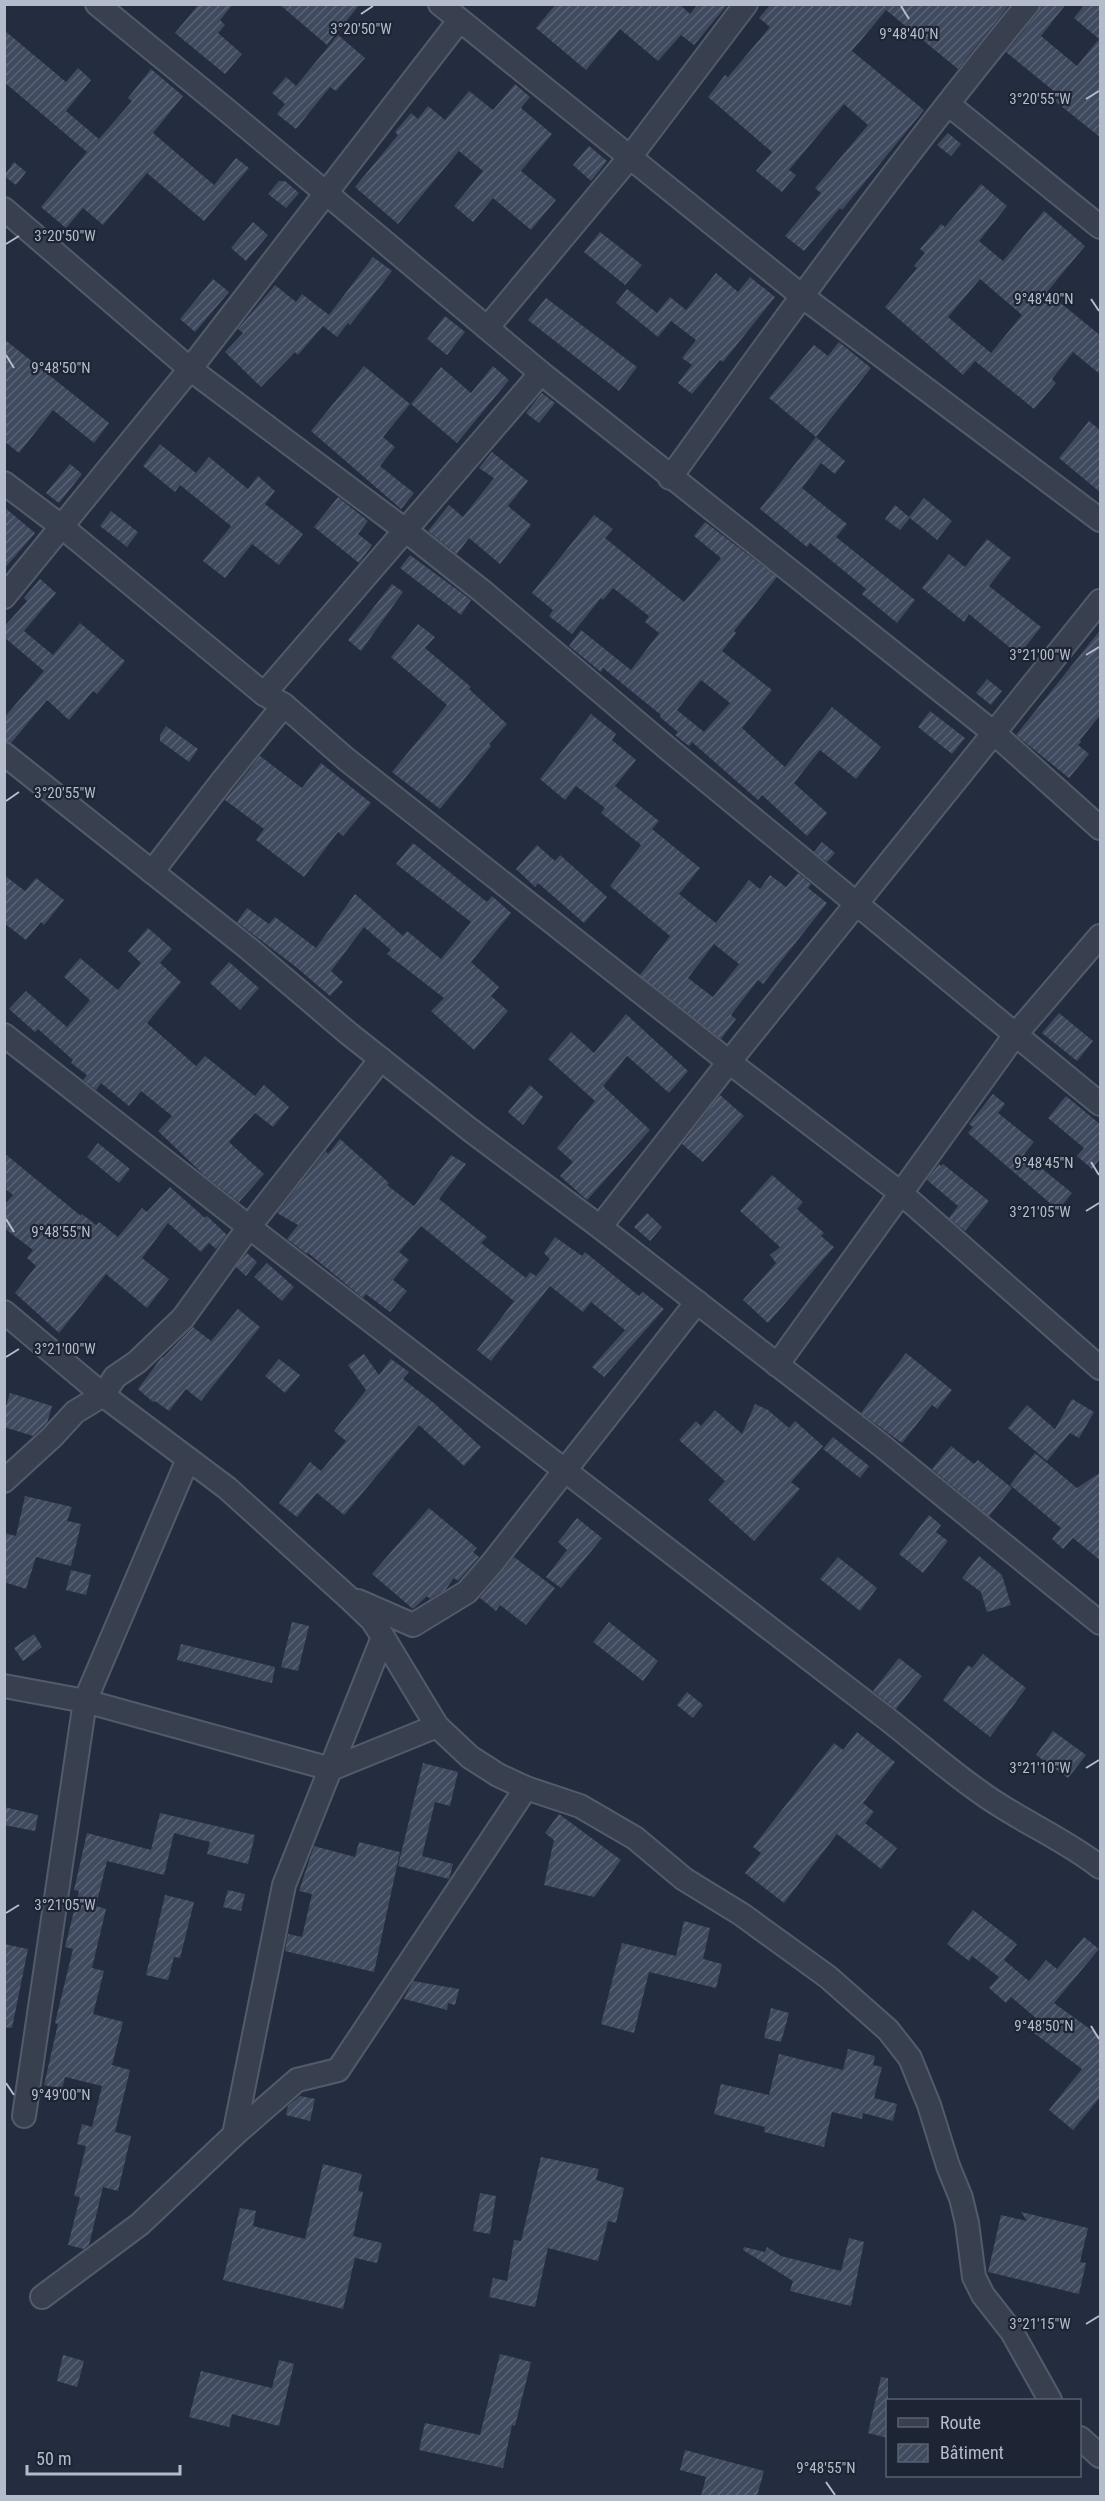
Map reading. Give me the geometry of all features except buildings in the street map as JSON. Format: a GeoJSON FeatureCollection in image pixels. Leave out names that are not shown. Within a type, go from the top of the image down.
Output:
{"type":"FeatureCollection","features":[{"type":"Feature","properties":{"kind":"street"},"geometry":{"type":"LineString","coordinates":[[97,4],[670,478],[994,733],[1101,828]]}},
{"type":"Feature","properties":{"kind":"street"},"geometry":{"type":"LineString","coordinates":[[440,4],[802,296],[1101,520]]}},
{"type":"Feature","properties":{"kind":"street"},"geometry":{"type":"LineString","coordinates":[[487,328],[630,157],[746,4]]}},
{"type":"Feature","properties":{"kind":"street"},"geometry":{"type":"LineString","coordinates":[[670,478],[802,296],[948,104],[1028,4]]}},
{"type":"Feature","properties":{"kind":"street"},"geometry":{"type":"LineString","coordinates":[[4,597],[190,369],[459,21]]}},
{"type":"Feature","properties":{"kind":"street"},"geometry":{"type":"LineString","coordinates":[[948,104],[1101,227]]}},
{"type":"Feature","properties":{"kind":"street"},"geometry":{"type":"LineString","coordinates":[[4,209],[190,369],[405,530],[1101,1104]]}},
{"type":"Feature","properties":{"kind":"street"},"geometry":{"type":"LineString","coordinates":[[264,694],[541,373]]}},
{"type":"Feature","properties":{"kind":"street"},"geometry":{"type":"LineString","coordinates":[[4,483],[61,526],[264,694],[284,705],[346,759],[729,1062],[902,1194],[1101,1368]]}},
{"type":"Feature","properties":{"kind":"street"},"geometry":{"type":"LineString","coordinates":[[600,1227],[729,1062],[1101,601]]}},
{"type":"Feature","properties":{"kind":"street"},"geometry":{"type":"LineString","coordinates":[[152,872],[284,705]]}},
{"type":"Feature","properties":{"kind":"street"},"geometry":{"type":"LineString","coordinates":[[4,754],[248,948],[469,1129],[600,1227],[881,1445],[1101,1623]]}},
{"type":"Feature","properties":{"kind":"street"},"geometry":{"type":"LineString","coordinates":[[777,1365],[1015,1035],[1101,936]]}},
{"type":"Feature","properties":{"kind":"street"},"geometry":{"type":"LineString","coordinates":[[4,1035],[980,1792],[1030,1824],[1064,1841],[1101,1867]]}},
{"type":"Feature","properties":{"kind":"street"},"geometry":{"type":"LineString","coordinates":[[4,1481],[52,1437],[75,1412],[103,1395],[115,1377],[137,1362],[183,1318],[249,1227],[381,1059]]}},
{"type":"Feature","properties":{"kind":"street"},"geometry":{"type":"LineString","coordinates":[[350,1599],[413,1624],[431,1616],[467,1592],[697,1302]]}},
{"type":"Feature","properties":{"kind":"street"},"geometry":{"type":"LineString","coordinates":[[4,1312],[103,1395],[226,1488],[350,1599],[372,1620],[383,1636],[437,1726],[477,1762],[526,1788],[580,1806],[635,1838],[667,1866],[741,1914],[828,1977],[900,2043],[920,2080],[961,2198],[967,2223],[974,2277],[983,2295],[1012,2332],[1049,2399]]}},
{"type":"Feature","properties":{"kind":"street"},"geometry":{"type":"LineString","coordinates":[[24,2116],[85,1701],[188,1459]]}},
{"type":"Feature","properties":{"kind":"street"},"geometry":{"type":"LineString","coordinates":[[234,2135],[284,1885],[383,1636]]}},
{"type":"Feature","properties":{"kind":"street"},"geometry":{"type":"LineString","coordinates":[[4,1686],[85,1701],[331,1769],[437,1726]]}},
{"type":"Feature","properties":{"kind":"street"},"geometry":{"type":"LineString","coordinates":[[42,2296],[140,2224],[234,2135],[297,2080],[338,2070],[526,1788]]}},
{"type":"Feature","properties":{"kind":"street"},"geometry":{"type":"LineString","coordinates":[[1081,2439],[1101,2456]]}}]}
